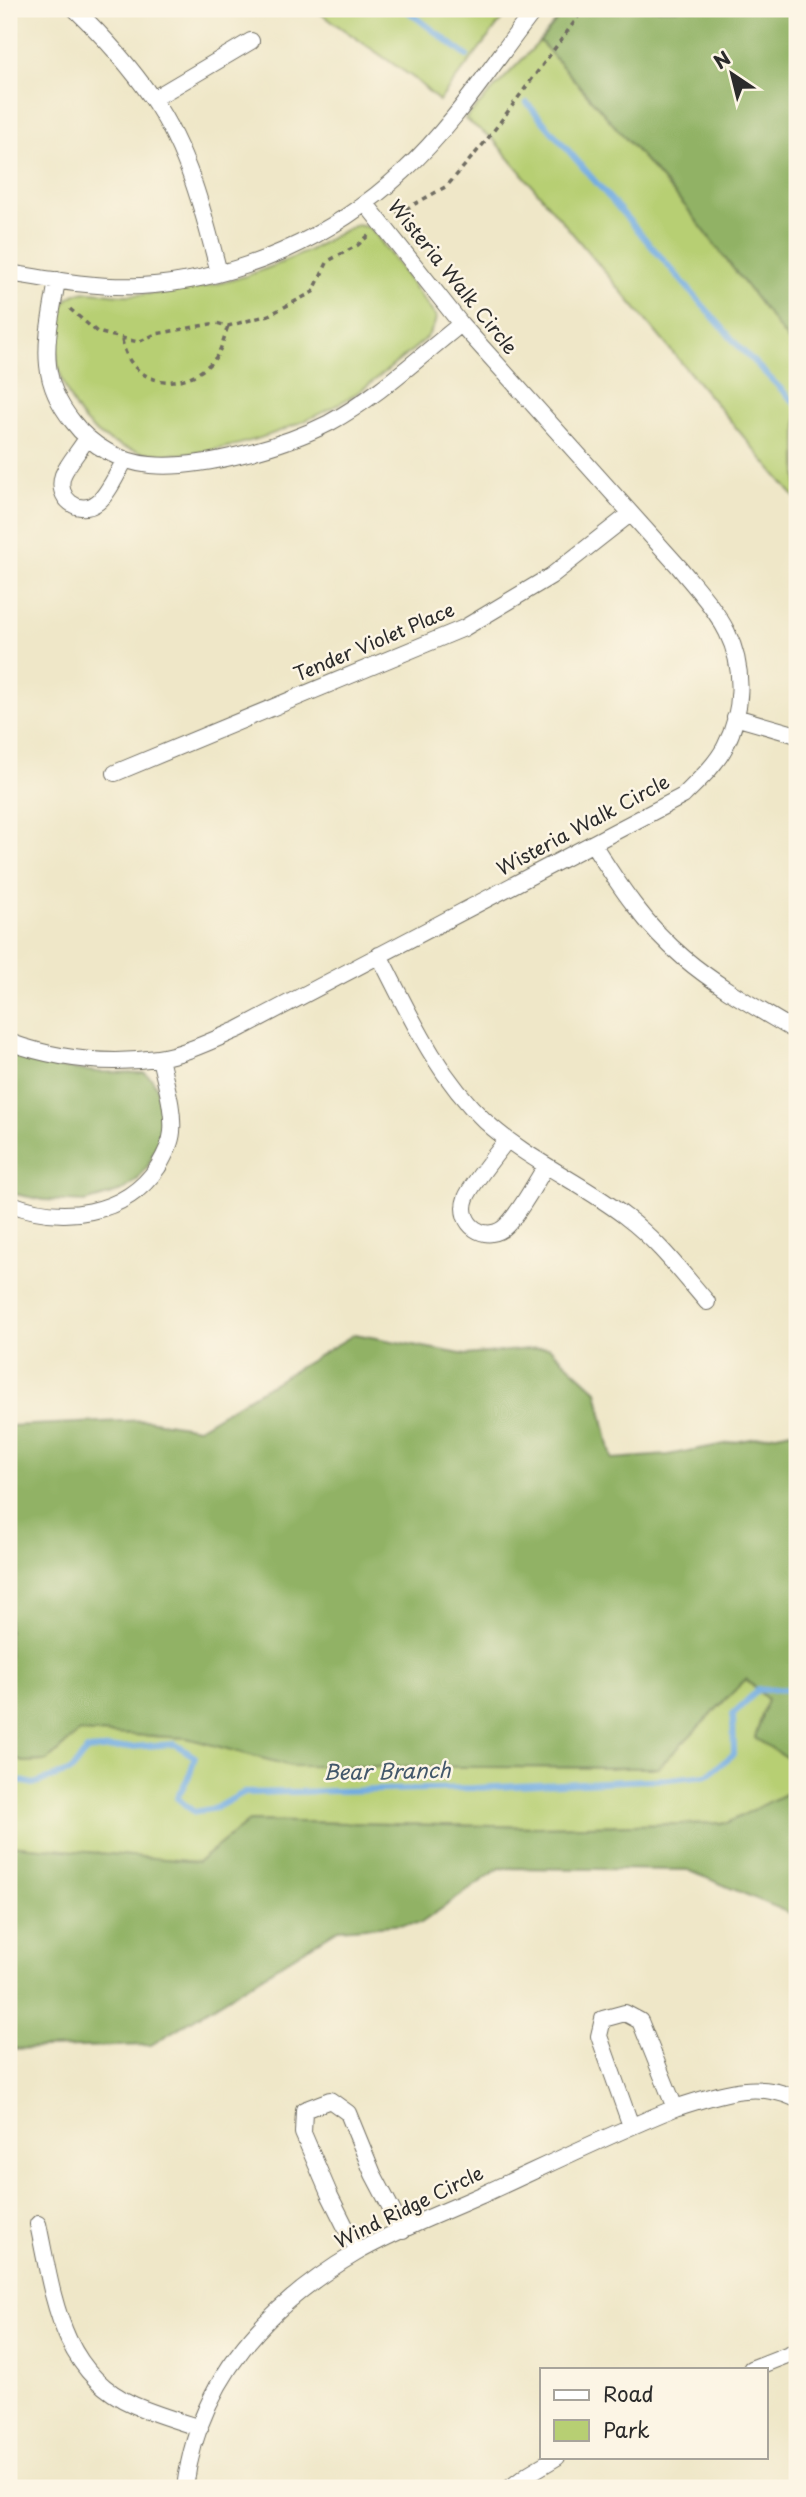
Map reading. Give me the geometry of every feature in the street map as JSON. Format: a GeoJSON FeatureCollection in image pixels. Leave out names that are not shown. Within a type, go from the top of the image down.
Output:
{"type":"FeatureCollection","features":[{"type":"Feature","properties":{"kind":"street"},"geometry":{"type":"LineString","coordinates":[[75,9],[126,64],[153,99],[173,134],[204,217],[219,273]]}},
{"type":"Feature","properties":{"kind":"street","name":"Wisteria Walk Circle"},"geometry":{"type":"LineString","coordinates":[[9,273],[98,285],[140,286],[179,282],[263,260],[304,242],[366,204],[406,169],[461,107],[535,9]]}},
{"type":"Feature","properties":{"kind":"street"},"geometry":{"type":"LineString","coordinates":[[153,99],[251,41]]}},
{"type":"Feature","properties":{"kind":"street","name":"Wisteria Walk Circle"},"geometry":{"type":"LineString","coordinates":[[9,1042],[35,1052],[78,1060],[122,1061],[160,1058],[202,1045],[239,1029],[683,796],[706,774],[725,747],[735,718],[742,683],[728,634],[712,607],[461,324],[366,204]]}},
{"type":"Feature","properties":{"kind":"street"},"geometry":{"type":"LineString","coordinates":[[57,280],[48,365],[54,391],[64,411],[87,438],[104,450],[125,460],[150,465],[180,465],[233,457],[284,441],[328,423],[370,398],[461,324]]}},
{"type":"Feature","properties":{"kind":"street"},"geometry":{"type":"LineString","coordinates":[[87,438],[63,476],[62,490],[68,502],[76,508],[88,508],[100,500],[125,460]]}},
{"type":"Feature","properties":{"kind":"street","name":"Tender Violet Place"},"geometry":{"type":"LineString","coordinates":[[115,773],[464,628],[551,576],[630,514]]}},
{"type":"Feature","properties":{"kind":"street"},"geometry":{"type":"LineString","coordinates":[[735,718],[797,735]]}},
{"type":"Feature","properties":{"kind":"street"},"geometry":{"type":"LineString","coordinates":[[593,844],[617,884],[649,924],[684,958],[726,989],[797,1032]]}},
{"type":"Feature","properties":{"kind":"street"},"geometry":{"type":"LineString","coordinates":[[379,955],[428,1049],[454,1087],[483,1119],[507,1140],[592,1192],[629,1219],[707,1302]]}},
{"type":"Feature","properties":{"kind":"street"},"geometry":{"type":"LineString","coordinates":[[9,1203],[52,1213],[100,1211],[118,1204],[139,1190],[165,1156],[172,1133],[171,1109],[160,1058]]}},
{"type":"Feature","properties":{"kind":"street"},"geometry":{"type":"LineString","coordinates":[[507,1140],[466,1197],[464,1212],[468,1225],[480,1233],[494,1233],[506,1226],[546,1166]]}},
{"type":"Feature","properties":{"kind":"street"},"geometry":{"type":"LineString","coordinates":[[631,2126],[599,2035],[603,2019],[625,2013],[640,2021],[675,2108]]}},
{"type":"Feature","properties":{"kind":"street","name":"Wind Ridge Circle"},"geometry":{"type":"LineString","coordinates":[[185,2488],[190,2458],[200,2428],[227,2368],[265,2321],[309,2283],[358,2252],[675,2108],[726,2092],[759,2088],[797,2099]]}},
{"type":"Feature","properties":{"kind":"street"},"geometry":{"type":"LineString","coordinates":[[358,2252],[303,2133],[304,2110],[330,2100],[348,2113],[373,2174],[403,2231]]}},
{"type":"Feature","properties":{"kind":"street"},"geometry":{"type":"LineString","coordinates":[[38,2224],[54,2299],[74,2354],[95,2379],[132,2404],[200,2428]]}},
{"type":"Feature","properties":{"kind":"street"},"geometry":{"type":"LineString","coordinates":[[754,2368],[797,2351]]}},
{"type":"Feature","properties":{"kind":"street"},"geometry":{"type":"LineString","coordinates":[[510,2488],[554,2458]]}},
{"type":"Feature","properties":{"kind":"path"},"geometry":{"type":"LineString","coordinates":[[122,340],[126,356],[145,374],[158,381],[174,382],[209,365],[220,349],[228,326]]}},
{"type":"Feature","properties":{"kind":"green space"},"geometry":{"type":"Polygon","coordinates":[[[314,9],[510,9],[439,101],[415,79],[314,9]]]}},
{"type":"Feature","properties":{"kind":"green space"},"geometry":{"type":"Polygon","coordinates":[[[566,9],[797,9],[797,352],[686,207],[540,41],[566,9]]]}},
{"type":"Feature","properties":{"kind":"green space"},"geometry":{"type":"Polygon","coordinates":[[[540,41],[686,207],[797,352],[797,500],[493,139],[465,119],[540,41]]]}},
{"type":"Feature","properties":{"kind":"green space"},"geometry":{"type":"Polygon","coordinates":[[[357,225],[368,227],[376,235],[436,317],[431,331],[421,343],[349,398],[282,430],[242,443],[200,452],[160,454],[123,447],[93,429],[70,398],[59,371],[58,322],[64,303],[74,295],[87,292],[120,295],[162,293],[221,283],[288,260],[357,225]]]}},
{"type":"Feature","properties":{"kind":"green space"},"geometry":{"type":"Polygon","coordinates":[[[15,1056],[61,1068],[145,1073],[152,1079],[157,1088],[162,1131],[148,1166],[138,1179],[122,1191],[85,1202],[44,1200],[9,1193],[9,1058],[15,1056]]]}},
{"type":"Feature","properties":{"kind":"green space"},"geometry":{"type":"Polygon","coordinates":[[[355,1334],[466,1355],[549,1347],[597,1391],[612,1459],[668,1455],[797,1430],[797,1764],[755,1738],[767,1699],[746,1679],[658,1768],[291,1766],[187,1738],[79,1732],[47,1761],[23,1762],[9,1755],[9,1426],[147,1420],[198,1428],[355,1334]]]}},
{"type":"Feature","properties":{"kind":"green space"},"geometry":{"type":"Polygon","coordinates":[[[746,1679],[767,1699],[755,1738],[797,1764],[797,1788],[728,1823],[537,1827],[249,1821],[198,1862],[9,1845],[9,1755],[23,1762],[47,1761],[79,1732],[187,1738],[291,1766],[658,1768],[746,1679]]]}},
{"type":"Feature","properties":{"kind":"green space"},"geometry":{"type":"Polygon","coordinates":[[[797,1788],[797,1916],[688,1870],[500,1868],[421,1923],[338,1929],[151,2045],[9,2049],[9,1845],[198,1862],[249,1821],[537,1827],[727,1823],[797,1788]]]}},
{"type":"Feature","properties":{"kind":"waterway"},"geometry":{"type":"LineString","coordinates":[[405,9],[467,56]]}},
{"type":"Feature","properties":{"kind":"waterway"},"geometry":{"type":"LineString","coordinates":[[527,103],[740,348],[797,405]]}},
{"type":"Feature","properties":{"kind":"waterway","name":"Bear Branch"},"geometry":{"type":"LineString","coordinates":[[9,1778],[33,1784],[71,1771],[87,1750],[175,1744],[195,1757],[190,1774],[177,1798],[194,1812],[216,1808],[243,1793],[474,1788],[707,1775],[734,1754],[733,1714],[758,1690],[797,1689]]}}]}
